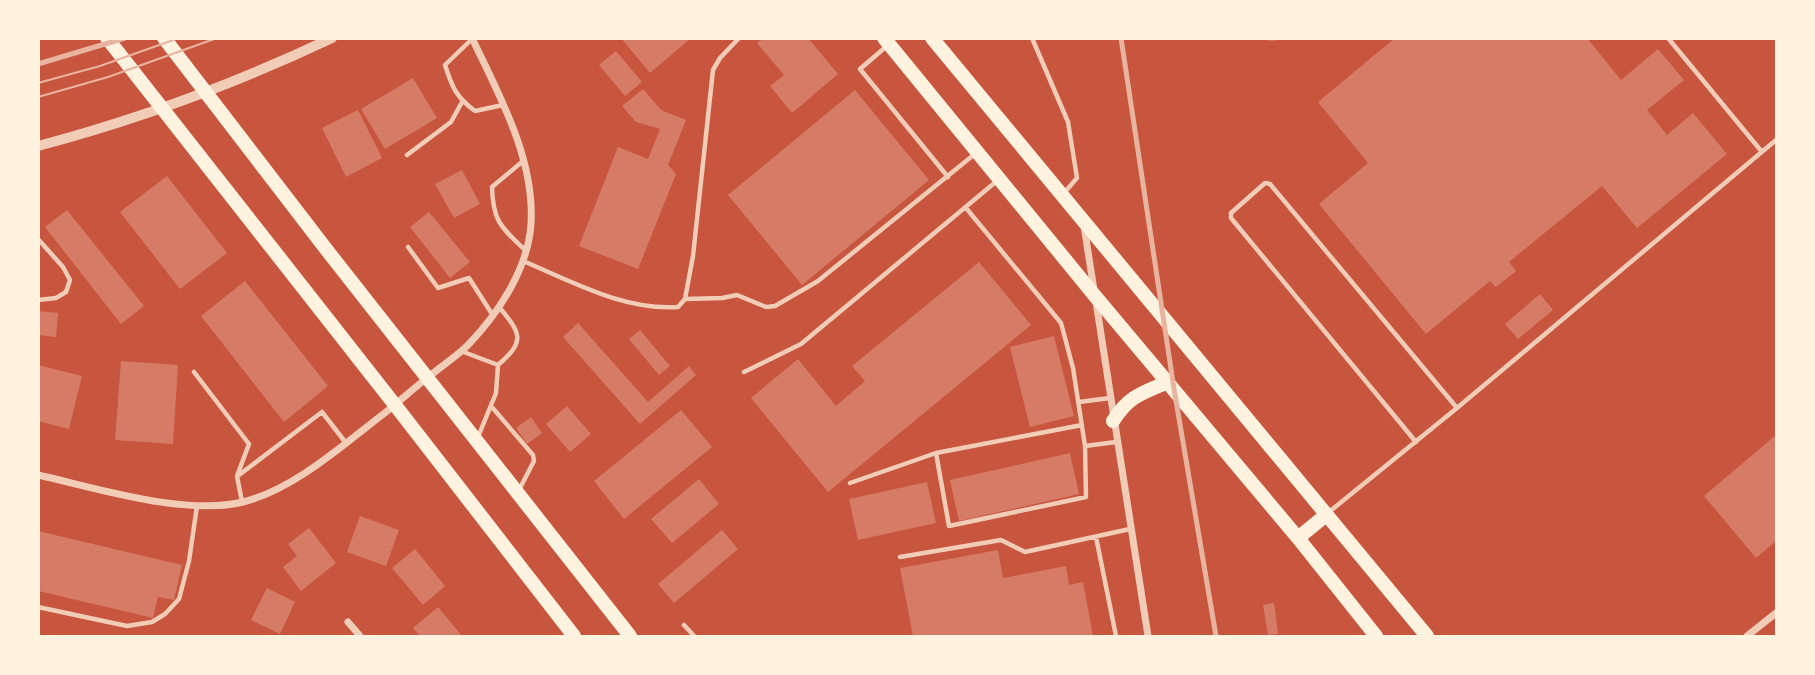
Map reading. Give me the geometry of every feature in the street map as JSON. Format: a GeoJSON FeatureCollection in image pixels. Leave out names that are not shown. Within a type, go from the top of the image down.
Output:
{"type":"FeatureCollection","features":[{"type":"Feature","properties":{"kind":"main road"},"geometry":{"type":"LineString","coordinates":[[107,38],[573,636]]}},
{"type":"Feature","properties":{"kind":"main road"},"geometry":{"type":"LineString","coordinates":[[164,38],[630,636]]}},
{"type":"Feature","properties":{"kind":"main road"},"geometry":{"type":"LineString","coordinates":[[932,38],[1084,225],[1427,636]]}},
{"type":"Feature","properties":{"kind":"main road"},"geometry":{"type":"LineString","coordinates":[[887,41],[1376,636]]}},
{"type":"Feature","properties":{"kind":"main road"},"geometry":{"type":"LineString","coordinates":[[1113,421],[1125,404],[1137,395],[1168,382]]}},
{"type":"Feature","properties":{"kind":"main road"},"geometry":{"type":"LineString","coordinates":[[1298,538],[1326,515]]}},
{"type":"Feature","properties":{"kind":"street"},"geometry":{"type":"LineString","coordinates":[[38,146],[148,113],[230,83],[332,38]]}},
{"type":"Feature","properties":{"kind":"street"},"geometry":{"type":"LineString","coordinates":[[38,475],[138,498],[197,505],[242,502],[296,478],[346,443],[461,351],[504,300],[523,261],[531,224],[523,161],[503,105],[472,39]]}},
{"type":"Feature","properties":{"kind":"street"},"geometry":{"type":"LineString","coordinates":[[1084,225],[1148,636]]}},
{"type":"Feature","properties":{"kind":"street"},"geometry":{"type":"LineString","coordinates":[[1747,636],[1776,613]]}},
{"type":"Feature","properties":{"kind":"street"},"geometry":{"type":"LineString","coordinates":[[348,622],[360,636]]}},
{"type":"Feature","properties":{"kind":"lane"},"geometry":{"type":"LineString","coordinates":[[1032,38],[1068,122],[1077,178],[1061,196]]}},
{"type":"Feature","properties":{"kind":"lane"},"geometry":{"type":"LineString","coordinates":[[1268,38],[1276,38]]}},
{"type":"Feature","properties":{"kind":"lane"},"geometry":{"type":"LineString","coordinates":[[1668,38],[1762,152]]}},
{"type":"Feature","properties":{"kind":"lane"},"geometry":{"type":"LineString","coordinates":[[472,39],[445,65],[462,102],[475,111],[503,105]]}},
{"type":"Feature","properties":{"kind":"lane"},"geometry":{"type":"LineString","coordinates":[[523,261],[618,300],[662,308],[678,307],[685,299],[693,256],[713,70],[734,40]]}},
{"type":"Feature","properties":{"kind":"lane"},"geometry":{"type":"LineString","coordinates":[[887,41],[860,69],[948,177]]}},
{"type":"Feature","properties":{"kind":"lane"},"geometry":{"type":"LineString","coordinates":[[407,155],[451,122],[462,102]]}},
{"type":"Feature","properties":{"kind":"lane"},"geometry":{"type":"LineString","coordinates":[[1326,515],[1776,140]]}},
{"type":"Feature","properties":{"kind":"lane"},"geometry":{"type":"LineString","coordinates":[[685,299],[737,295],[766,307],[775,306],[818,281],[977,152]]}},
{"type":"Feature","properties":{"kind":"lane"},"geometry":{"type":"LineString","coordinates":[[523,161],[492,187],[493,207],[501,227],[525,250]]}},
{"type":"Feature","properties":{"kind":"lane"},"geometry":{"type":"LineString","coordinates":[[744,372],[801,344],[999,179]]}},
{"type":"Feature","properties":{"kind":"lane"},"geometry":{"type":"LineString","coordinates":[[1416,442],[1231,218],[1231,213],[1265,183],[1270,184],[1457,408]]}},
{"type":"Feature","properties":{"kind":"lane"},"geometry":{"type":"LineString","coordinates":[[936,453],[949,526],[1086,497],[1085,446],[1079,402],[1061,323],[965,208]]}},
{"type":"Feature","properties":{"kind":"lane"},"geometry":{"type":"LineString","coordinates":[[38,239],[63,267],[70,281],[66,292],[56,298],[38,300]]}},
{"type":"Feature","properties":{"kind":"lane"},"geometry":{"type":"LineString","coordinates":[[408,247],[438,288],[469,278],[492,314]]}},
{"type":"Feature","properties":{"kind":"lane"},"geometry":{"type":"LineString","coordinates":[[476,440],[496,393],[498,365],[513,352],[519,336],[516,328],[498,307]]}},
{"type":"Feature","properties":{"kind":"lane"},"geometry":{"type":"LineString","coordinates":[[461,351],[498,365]]}},
{"type":"Feature","properties":{"kind":"lane"},"geometry":{"type":"LineString","coordinates":[[194,372],[250,444],[237,477],[242,502]]}},
{"type":"Feature","properties":{"kind":"lane"},"geometry":{"type":"LineString","coordinates":[[1079,402],[1110,398]]}},
{"type":"Feature","properties":{"kind":"lane"},"geometry":{"type":"LineString","coordinates":[[491,407],[533,455],[534,461],[517,493]]}},
{"type":"Feature","properties":{"kind":"lane"},"geometry":{"type":"LineString","coordinates":[[237,477],[321,412],[346,443]]}},
{"type":"Feature","properties":{"kind":"lane"},"geometry":{"type":"LineString","coordinates":[[850,483],[936,453],[1082,425]]}},
{"type":"Feature","properties":{"kind":"lane"},"geometry":{"type":"LineString","coordinates":[[1085,446],[1116,442]]}},
{"type":"Feature","properties":{"kind":"lane"},"geometry":{"type":"LineString","coordinates":[[38,607],[127,626],[152,622],[165,614],[179,599],[191,548],[197,505]]}},
{"type":"Feature","properties":{"kind":"lane"},"geometry":{"type":"LineString","coordinates":[[900,557],[1001,540],[1025,552],[1130,529]]}},
{"type":"Feature","properties":{"kind":"lane"},"geometry":{"type":"LineString","coordinates":[[1096,537],[1116,636]]}},
{"type":"Feature","properties":{"kind":"lane"},"geometry":{"type":"LineString","coordinates":[[684,625],[692,634],[684,636]]}},
{"type":"Feature","properties":{"kind":"building"},"geometry":{"type":"Polygon","coordinates":[[[621,38],[691,38],[650,73],[621,38]]]}},
{"type":"Feature","properties":{"kind":"building"},"geometry":{"type":"Polygon","coordinates":[[[763,38],[808,38],[838,74],[792,113],[770,86],[784,75],[757,43],[763,38]]]}},
{"type":"Feature","properties":{"kind":"building"},"geometry":{"type":"Polygon","coordinates":[[[1395,38],[1587,38],[1621,80],[1658,49],[1684,80],[1647,110],[1667,135],[1693,113],[1727,154],[1637,228],[1602,186],[1509,262],[1516,271],[1496,287],[1490,281],[1426,334],[1319,204],[1368,163],[1318,102],[1395,38]]]}},
{"type":"Feature","properties":{"kind":"building"},"geometry":{"type":"Polygon","coordinates":[[[616,51],[642,82],[625,96],[599,65],[616,51]]]}},
{"type":"Feature","properties":{"kind":"building"},"geometry":{"type":"Polygon","coordinates":[[[413,78],[437,118],[385,149],[361,109],[413,78]]]}},
{"type":"Feature","properties":{"kind":"building"},"geometry":{"type":"Polygon","coordinates":[[[643,89],[661,110],[686,120],[668,165],[676,174],[638,269],[579,246],[618,147],[648,159],[660,129],[636,122],[622,106],[643,89]]]}},
{"type":"Feature","properties":{"kind":"building"},"geometry":{"type":"Polygon","coordinates":[[[855,90],[929,180],[802,285],[728,195],[855,90]]]}},
{"type":"Feature","properties":{"kind":"building"},"geometry":{"type":"Polygon","coordinates":[[[358,110],[382,158],[346,177],[322,128],[358,110]]]}},
{"type":"Feature","properties":{"kind":"building"},"geometry":{"type":"Polygon","coordinates":[[[462,170],[480,204],[454,218],[435,184],[462,170]]]}},
{"type":"Feature","properties":{"kind":"building"},"geometry":{"type":"Polygon","coordinates":[[[167,176],[227,253],[180,289],[120,212],[167,176]]]}},
{"type":"Feature","properties":{"kind":"building"},"geometry":{"type":"Polygon","coordinates":[[[67,210],[144,306],[121,324],[45,227],[67,210]]]}},
{"type":"Feature","properties":{"kind":"building"},"geometry":{"type":"Polygon","coordinates":[[[429,212],[470,262],[450,278],[410,227],[429,212]]]}},
{"type":"Feature","properties":{"kind":"building"},"geometry":{"type":"Polygon","coordinates":[[[979,262],[1031,325],[828,492],[751,398],[798,359],[836,406],[865,381],[852,366],[979,262]]]}},
{"type":"Feature","properties":{"kind":"building"},"geometry":{"type":"Polygon","coordinates":[[[245,281],[328,386],[284,422],[201,316],[245,281]]]}},
{"type":"Feature","properties":{"kind":"building"},"geometry":{"type":"Polygon","coordinates":[[[1540,294],[1553,310],[1518,339],[1505,324],[1540,294]]]}},
{"type":"Feature","properties":{"kind":"building"},"geometry":{"type":"Polygon","coordinates":[[[38,311],[58,313],[56,337],[38,335],[38,311]]]}},
{"type":"Feature","properties":{"kind":"building"},"geometry":{"type":"Polygon","coordinates":[[[578,323],[648,402],[689,366],[696,375],[640,424],[563,337],[578,323]]]}},
{"type":"Feature","properties":{"kind":"building"},"geometry":{"type":"Polygon","coordinates":[[[640,330],[670,366],[659,375],[629,339],[640,330]]]}},
{"type":"Feature","properties":{"kind":"building"},"geometry":{"type":"Polygon","coordinates":[[[1054,336],[1074,416],[1030,427],[1010,347],[1054,336]]]}},
{"type":"Feature","properties":{"kind":"building"},"geometry":{"type":"Polygon","coordinates":[[[121,361],[178,365],[173,444],[115,440],[121,361]]]}},
{"type":"Feature","properties":{"kind":"building"},"geometry":{"type":"Polygon","coordinates":[[[38,365],[82,376],[69,429],[38,421],[38,365]]]}},
{"type":"Feature","properties":{"kind":"building"},"geometry":{"type":"Polygon","coordinates":[[[567,406],[591,434],[570,452],[546,424],[567,406]]]}},
{"type":"Feature","properties":{"kind":"building"},"geometry":{"type":"Polygon","coordinates":[[[681,410],[712,447],[624,519],[594,481],[681,410]]]}},
{"type":"Feature","properties":{"kind":"building"},"geometry":{"type":"Polygon","coordinates":[[[531,417],[542,433],[527,444],[516,428],[531,417]]]}},
{"type":"Feature","properties":{"kind":"building"},"geometry":{"type":"Polygon","coordinates":[[[1776,435],[1776,541],[1756,558],[1704,496],[1776,435]]]}},
{"type":"Feature","properties":{"kind":"building"},"geometry":{"type":"Polygon","coordinates":[[[1070,453],[1079,494],[959,521],[950,480],[1070,453]]]}},
{"type":"Feature","properties":{"kind":"building"},"geometry":{"type":"Polygon","coordinates":[[[699,479],[719,504],[672,543],[651,519],[699,479]]]}},
{"type":"Feature","properties":{"kind":"building"},"geometry":{"type":"Polygon","coordinates":[[[927,482],[936,523],[858,540],[849,499],[927,482]]]}},
{"type":"Feature","properties":{"kind":"building"},"geometry":{"type":"Polygon","coordinates":[[[360,516],[399,530],[386,566],[347,552],[360,516]]]}},
{"type":"Feature","properties":{"kind":"building"},"geometry":{"type":"Polygon","coordinates":[[[309,528],[336,563],[301,591],[283,567],[297,556],[288,544],[309,528]]]}},
{"type":"Feature","properties":{"kind":"building"},"geometry":{"type":"Polygon","coordinates":[[[722,530],[738,549],[674,603],[658,584],[722,530]]]}},
{"type":"Feature","properties":{"kind":"building"},"geometry":{"type":"Polygon","coordinates":[[[38,531],[182,565],[174,600],[158,597],[153,618],[38,591],[38,531]]]}},
{"type":"Feature","properties":{"kind":"building"},"geometry":{"type":"Polygon","coordinates":[[[415,549],[445,586],[423,605],[392,568],[415,549]]]}},
{"type":"Feature","properties":{"kind":"building"},"geometry":{"type":"Polygon","coordinates":[[[998,550],[1003,578],[1066,566],[1069,585],[1083,582],[1093,636],[913,636],[900,568],[998,550]]]}},
{"type":"Feature","properties":{"kind":"building"},"geometry":{"type":"Polygon","coordinates":[[[267,588],[295,602],[280,634],[251,620],[267,588]]]}},
{"type":"Feature","properties":{"kind":"building"},"geometry":{"type":"Polygon","coordinates":[[[1274,603],[1278,634],[1268,635],[1263,605],[1274,603]]]}},
{"type":"Feature","properties":{"kind":"building"},"geometry":{"type":"Polygon","coordinates":[[[438,607],[462,636],[420,636],[413,628],[438,607]]]}},
{"type":"Feature","properties":{"kind":"tram line"},"geometry":{"type":"LineString","coordinates":[[38,83],[100,66],[179,38]]}},
{"type":"Feature","properties":{"kind":"tram line"},"geometry":{"type":"LineString","coordinates":[[38,97],[108,77],[217,38]]}},
{"type":"Feature","properties":{"kind":"railway"},"geometry":{"type":"LineString","coordinates":[[38,64],[125,38]]}},
{"type":"Feature","properties":{"kind":"railway"},"geometry":{"type":"LineString","coordinates":[[1121,38],[1174,389],[1216,636]]}}]}
